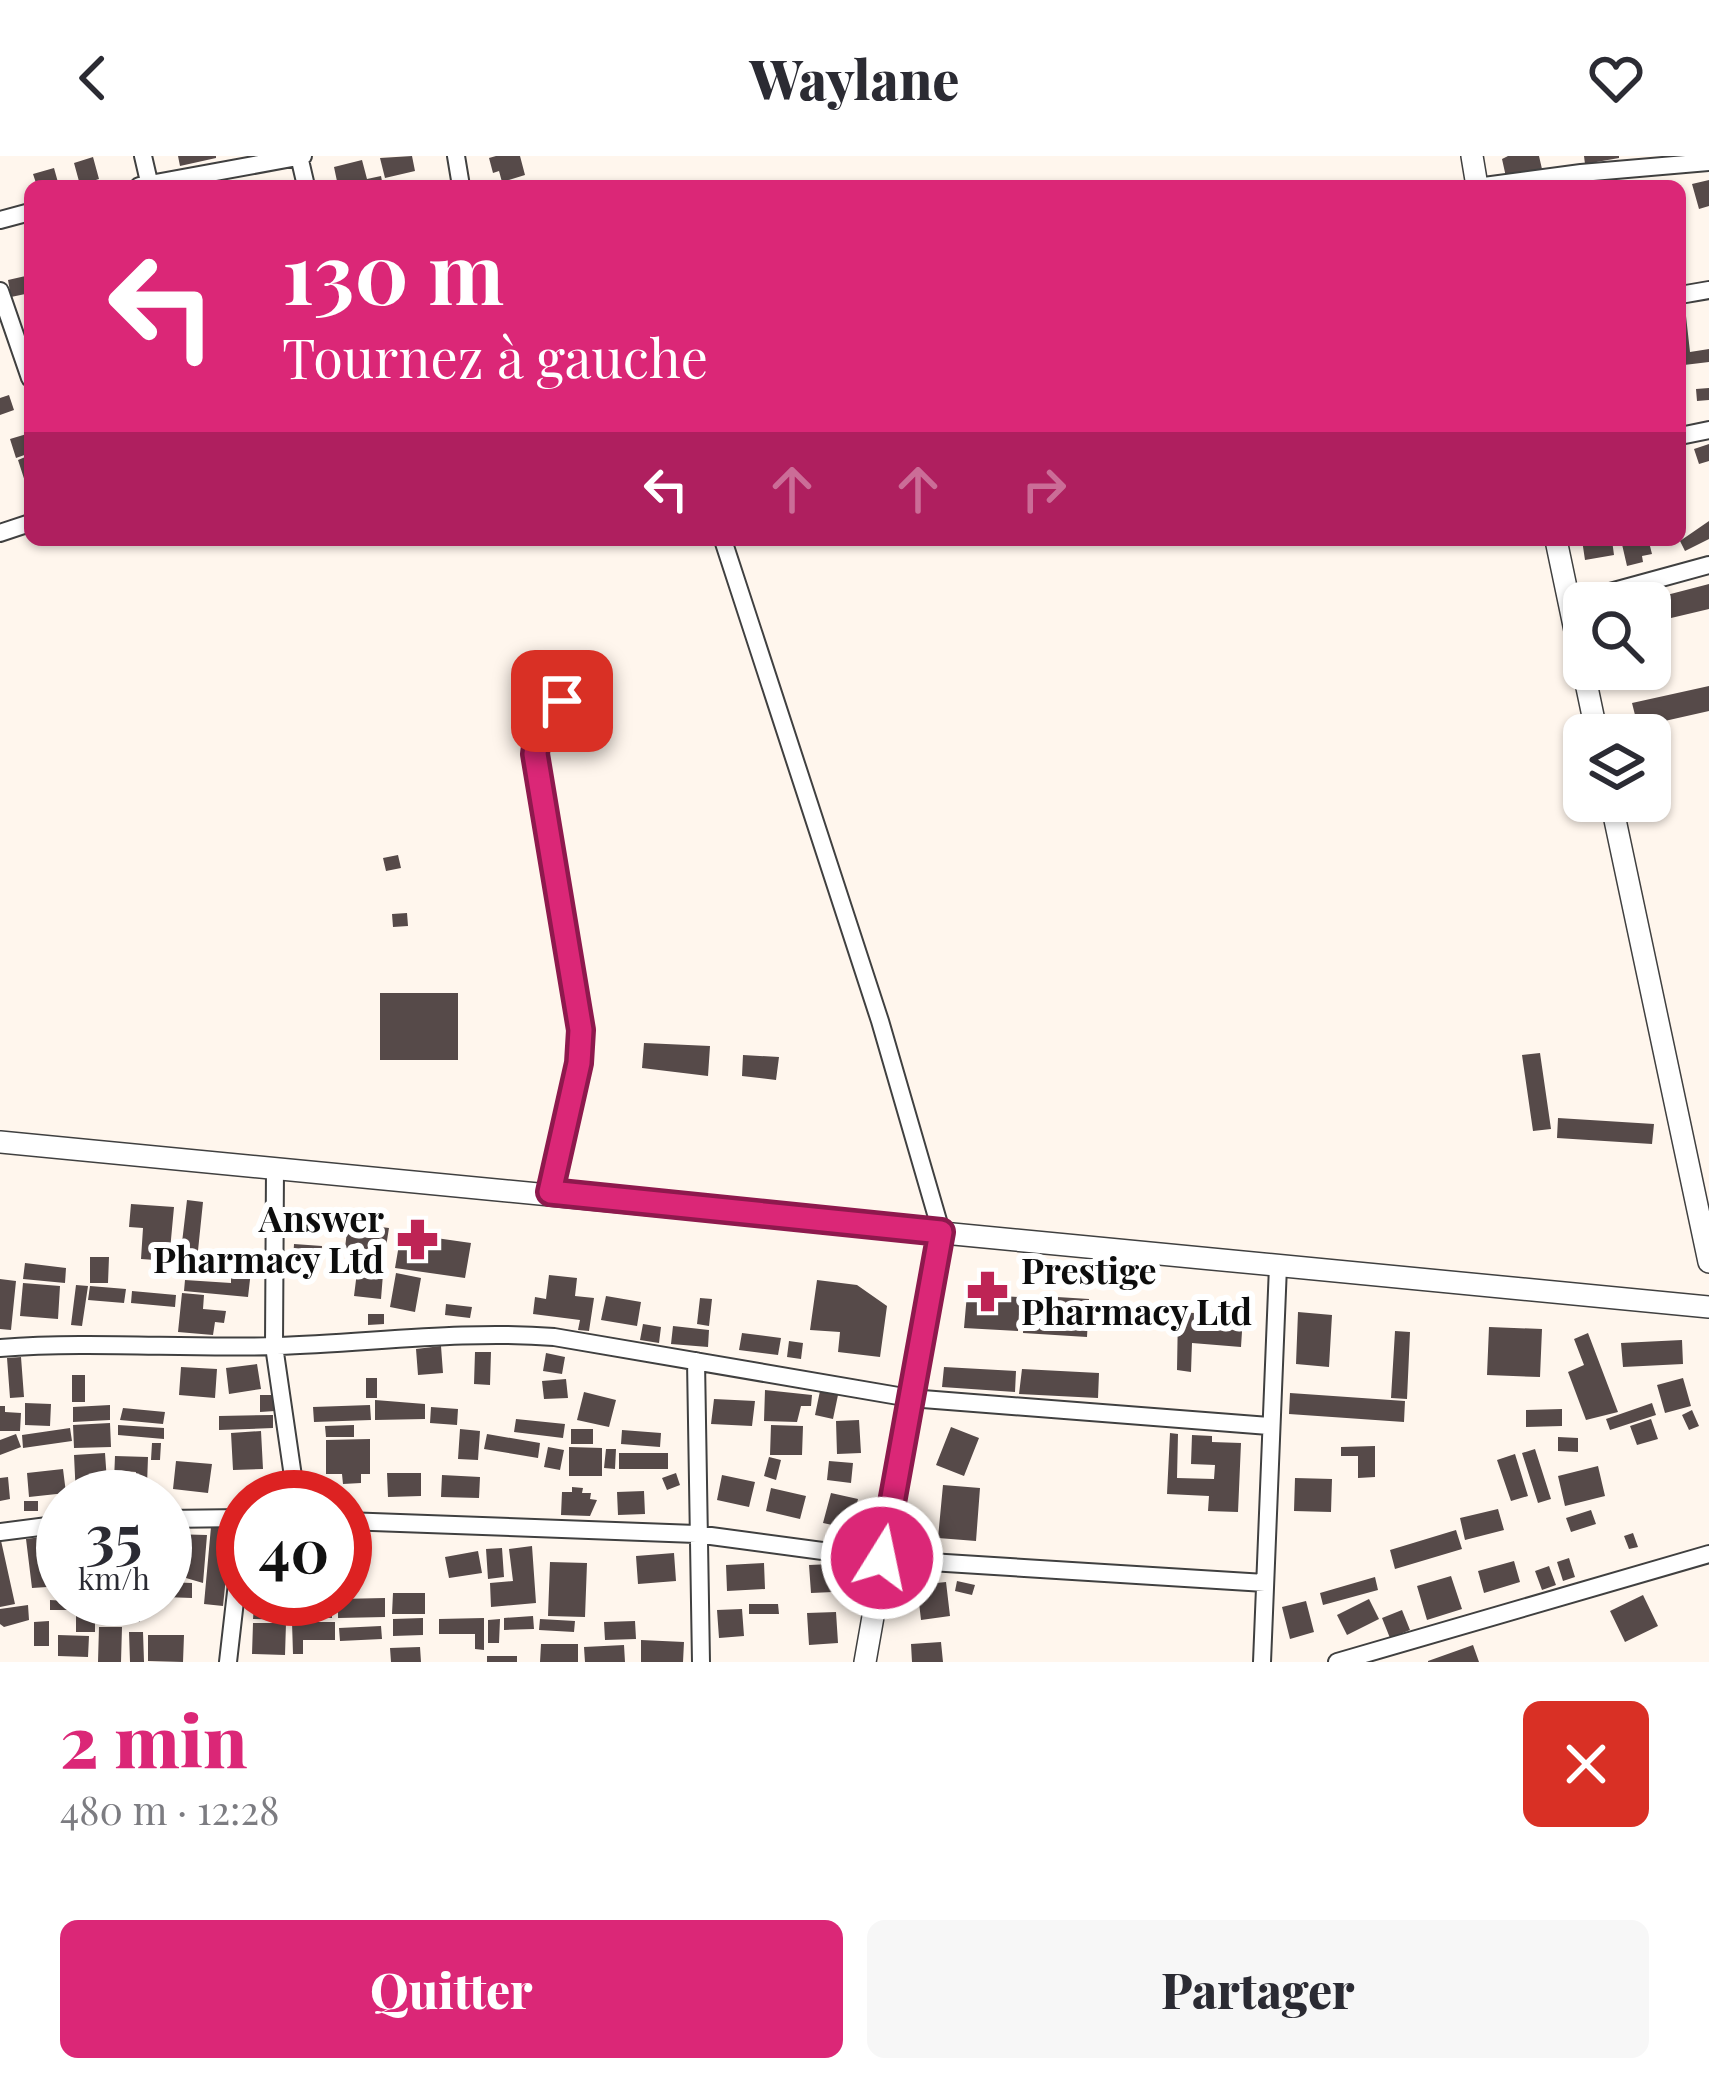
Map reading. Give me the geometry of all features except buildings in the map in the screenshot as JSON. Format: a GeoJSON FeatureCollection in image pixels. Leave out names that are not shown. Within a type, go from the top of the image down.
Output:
{"type":"FeatureCollection","features":[{"type":"Feature","properties":{"kind":"street"},"geometry":{"type":"LineString","coordinates":[[173,180],[300,156]]}},
{"type":"Feature","properties":{"kind":"street"},"geometry":{"type":"LineString","coordinates":[[1523,180],[1709,163]]}},
{"type":"Feature","properties":{"kind":"street"},"geometry":{"type":"LineString","coordinates":[[0,291],[24,361]]}},
{"type":"Feature","properties":{"kind":"street"},"geometry":{"type":"LineString","coordinates":[[725,546],[880,1021],[941,1232],[866,1662]]}},
{"type":"Feature","properties":{"kind":"street"},"geometry":{"type":"LineString","coordinates":[[1557,546],[1565,582]]}},
{"type":"Feature","properties":{"kind":"street"},"geometry":{"type":"LineString","coordinates":[[1649,582],[1709,566]]}},
{"type":"Feature","properties":{"kind":"street"},"geometry":{"type":"LineString","coordinates":[[550,1192],[579,1063],[581,1030],[535,736],[539,722],[585,681]]}},
{"type":"Feature","properties":{"kind":"street"},"geometry":{"type":"LineString","coordinates":[[1615,822],[1709,1262]]}},
{"type":"Feature","properties":{"kind":"street"},"geometry":{"type":"LineString","coordinates":[[0,1142],[1709,1307]]}},
{"type":"Feature","properties":{"kind":"street"},"geometry":{"type":"LineString","coordinates":[[275,1168],[274,1346],[292,1470]]}},
{"type":"Feature","properties":{"kind":"street"},"geometry":{"type":"LineString","coordinates":[[1262,1662],[1278,1265]]}},
{"type":"Feature","properties":{"kind":"street"},"geometry":{"type":"LineString","coordinates":[[0,1348],[78,1342],[274,1346],[495,1333],[554,1337],[910,1399],[1270,1426]]}},
{"type":"Feature","properties":{"kind":"street"},"geometry":{"type":"LineString","coordinates":[[696,1361],[701,1662]]}},
{"type":"Feature","properties":{"kind":"street"},"geometry":{"type":"LineString","coordinates":[[372,1522],[696,1534],[882,1558],[1265,1583]]}},
{"type":"Feature","properties":{"kind":"street"},"geometry":{"type":"LineString","coordinates":[[0,1532],[36,1527]]}},
{"type":"Feature","properties":{"kind":"street"},"geometry":{"type":"LineString","coordinates":[[1337,1662],[1709,1554]]}},
{"type":"Feature","properties":{"kind":"street"},"geometry":{"type":"LineString","coordinates":[[228,1662],[232,1626]]}},
{"type":"Feature","properties":{"kind":"place","name":"Answer Pharmacy Ltd"},"geometry":{"type":"Point","coordinates":[418,1240]}},
{"type":"Feature","properties":{"kind":"place","name":"Prestige Pharmacy Ltd"},"geometry":{"type":"Point","coordinates":[987,1292]}},
{"type":"Feature","properties":{"kind":"route"},"geometry":{"type":"LineString","coordinates":[[562,701],[539,722],[535,754],[581,1030],[579,1063],[550,1192],[941,1232],[882,1558]]}}]}
